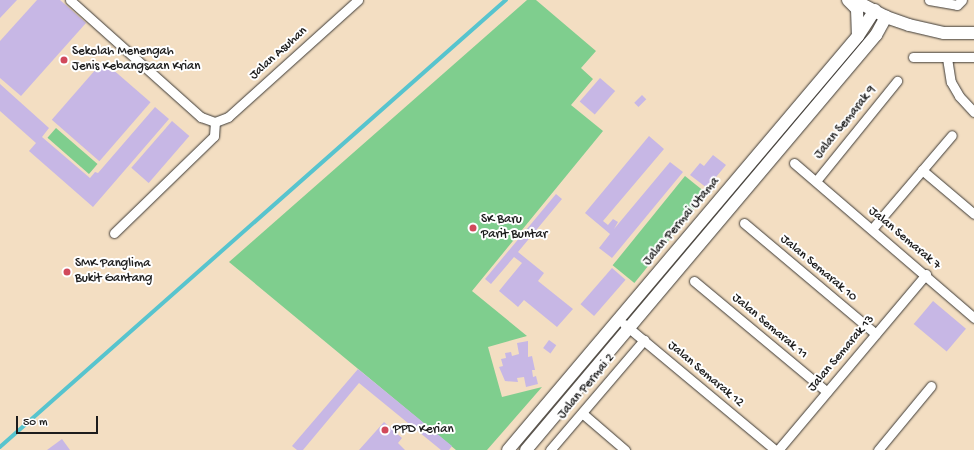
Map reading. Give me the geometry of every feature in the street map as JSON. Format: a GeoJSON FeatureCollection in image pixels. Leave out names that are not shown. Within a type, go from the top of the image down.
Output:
{"type":"FeatureCollection","features":[{"type":"Feature","properties":{"kind":"street"},"geometry":{"type":"LineString","coordinates":[[70,0],[202,117],[215,122],[214,136],[114,233]]}},
{"type":"Feature","properties":{"kind":"street","name":"Jalan Asuhan"},"geometry":{"type":"LineString","coordinates":[[215,122],[228,117],[358,0]]}},
{"type":"Feature","properties":{"kind":"street"},"geometry":{"type":"LineString","coordinates":[[848,0],[857,9],[858,36]]}},
{"type":"Feature","properties":{"kind":"street"},"geometry":{"type":"LineString","coordinates":[[854,0],[886,17],[944,33],[974,33]]}},
{"type":"Feature","properties":{"kind":"street"},"geometry":{"type":"LineString","coordinates":[[863,0],[874,10]]}},
{"type":"Feature","properties":{"kind":"street"},"geometry":{"type":"LineString","coordinates":[[929,0],[959,2]]}},
{"type":"Feature","properties":{"kind":"street","name":"Jalan Permai Utama"},"geometry":{"type":"LineString","coordinates":[[508,450],[858,36],[874,10]]}},
{"type":"Feature","properties":{"kind":"street"},"geometry":{"type":"LineString","coordinates":[[526,450],[876,35],[886,17]]}},
{"type":"Feature","properties":{"kind":"street"},"geometry":{"type":"LineString","coordinates":[[912,57],[974,57]]}},
{"type":"Feature","properties":{"kind":"street"},"geometry":{"type":"LineString","coordinates":[[947,58],[951,82],[959,96],[974,112]]}},
{"type":"Feature","properties":{"kind":"street","name":"Jalan Semarak 9"},"geometry":{"type":"LineString","coordinates":[[816,182],[897,80]]}},
{"type":"Feature","properties":{"kind":"street"},"geometry":{"type":"LineString","coordinates":[[872,229],[952,135]]}},
{"type":"Feature","properties":{"kind":"street","name":"Jalan Semarak 7"},"geometry":{"type":"LineString","coordinates":[[794,164],[926,274],[974,318]]}},
{"type":"Feature","properties":{"kind":"street"},"geometry":{"type":"LineString","coordinates":[[922,170],[974,214]]}},
{"type":"Feature","properties":{"kind":"street","name":"Jalan Semarak 10"},"geometry":{"type":"LineString","coordinates":[[744,224],[876,334]]}},
{"type":"Feature","properties":{"kind":"street","name":"Jalan Semarak 13"},"geometry":{"type":"LineString","coordinates":[[778,450],[926,274]]}},
{"type":"Feature","properties":{"kind":"street","name":"Jalan Semarak 11"},"geometry":{"type":"LineString","coordinates":[[694,281],[827,392]]}},
{"type":"Feature","properties":{"kind":"street","name":"Jalan Semarak 12"},"geometry":{"type":"LineString","coordinates":[[618,319],[775,450]]}},
{"type":"Feature","properties":{"kind":"street","name":"Jalan Permai 2"},"geometry":{"type":"LineString","coordinates":[[550,450],[644,340]]}},
{"type":"Feature","properties":{"kind":"street"},"geometry":{"type":"LineString","coordinates":[[878,450],[931,386]]}},
{"type":"Feature","properties":{"kind":"street"},"geometry":{"type":"LineString","coordinates":[[582,413],[625,450]]}},
{"type":"Feature","properties":{"kind":"green space","name":"SK Baru Parit Buntar"},"geometry":{"type":"Polygon","coordinates":[[[527,0],[536,0],[596,51],[581,68],[593,79],[571,105],[603,131],[472,291],[527,336],[488,347],[502,397],[542,387],[487,450],[456,450],[229,262],[527,0]]]}},
{"type":"Feature","properties":{"kind":"green space"},"geometry":{"type":"Polygon","coordinates":[[[56,128],[98,164],[89,174],[47,138],[56,128]]]}},
{"type":"Feature","properties":{"kind":"green space"},"geometry":{"type":"Polygon","coordinates":[[[685,176],[707,194],[634,283],[613,265],[685,176]]]}},
{"type":"Feature","properties":{"kind":"building"},"geometry":{"type":"Polygon","coordinates":[[[0,0],[17,0],[0,18],[0,0]]]}},
{"type":"Feature","properties":{"kind":"building"},"geometry":{"type":"Polygon","coordinates":[[[37,0],[60,0],[86,23],[21,96],[0,78],[0,41],[37,0]]]}},
{"type":"Feature","properties":{"kind":"building"},"geometry":{"type":"Polygon","coordinates":[[[103,61],[151,102],[99,161],[52,120],[103,61]]]}},
{"type":"Feature","properties":{"kind":"building"},"geometry":{"type":"Polygon","coordinates":[[[600,78],[615,91],[595,115],[580,101],[600,78]]]}},
{"type":"Feature","properties":{"kind":"building"},"geometry":{"type":"Polygon","coordinates":[[[0,84],[49,128],[42,137],[90,178],[95,172],[98,173],[155,107],[169,119],[93,207],[29,151],[36,143],[0,111],[0,84]]]}},
{"type":"Feature","properties":{"kind":"building"},"geometry":{"type":"Polygon","coordinates":[[[642,95],[646,99],[638,107],[634,103],[642,95]]]}},
{"type":"Feature","properties":{"kind":"building"},"geometry":{"type":"Polygon","coordinates":[[[172,121],[189,136],[149,183],[131,168],[172,121]]]}},
{"type":"Feature","properties":{"kind":"building"},"geometry":{"type":"Polygon","coordinates":[[[649,136],[664,149],[603,221],[608,225],[613,219],[618,222],[614,229],[670,162],[683,172],[612,258],[599,248],[610,234],[585,213],[649,136]]]}},
{"type":"Feature","properties":{"kind":"building"},"geometry":{"type":"Polygon","coordinates":[[[713,155],[726,165],[707,188],[690,175],[700,163],[704,166],[713,155]]]}},
{"type":"Feature","properties":{"kind":"building"},"geometry":{"type":"Polygon","coordinates":[[[556,194],[562,199],[518,252],[544,273],[538,281],[573,309],[557,327],[524,300],[518,307],[499,291],[522,263],[514,257],[491,284],[485,279],[556,194]]]}},
{"type":"Feature","properties":{"kind":"building"},"geometry":{"type":"Polygon","coordinates":[[[612,268],[626,280],[594,316],[581,304],[612,268]]]}},
{"type":"Feature","properties":{"kind":"building"},"geometry":{"type":"Polygon","coordinates":[[[933,301],[966,329],[947,352],[914,324],[933,301]]]}},
{"type":"Feature","properties":{"kind":"building"},"geometry":{"type":"Polygon","coordinates":[[[549,340],[556,345],[550,353],[543,348],[549,340]]]}},
{"type":"Feature","properties":{"kind":"building"},"geometry":{"type":"Polygon","coordinates":[[[528,341],[528,357],[532,356],[535,370],[532,370],[533,377],[536,376],[538,384],[526,387],[524,377],[517,378],[518,382],[505,381],[499,367],[503,366],[501,359],[506,358],[505,353],[511,352],[512,356],[519,354],[517,343],[528,341]]]}},
{"type":"Feature","properties":{"kind":"building"},"geometry":{"type":"Polygon","coordinates":[[[358,369],[452,446],[449,450],[441,450],[359,383],[303,450],[297,450],[292,446],[358,369]]]}},
{"type":"Feature","properties":{"kind":"building","name":"PPD Kerian"},"geometry":{"type":"Polygon","coordinates":[[[384,422],[402,438],[398,443],[405,450],[359,450],[384,422]]]}},
{"type":"Feature","properties":{"kind":"building"},"geometry":{"type":"Polygon","coordinates":[[[62,439],[70,450],[47,450],[62,439]]]}},
{"type":"Feature","properties":{"kind":"waterway"},"geometry":{"type":"LineString","coordinates":[[0,447],[506,0]]}},
{"type":"Feature","properties":{"kind":"place","name":"Sekolah Menengah Jenis Kebangsaan Krian"},"geometry":{"type":"Point","coordinates":[64,60]}},
{"type":"Feature","properties":{"kind":"place","name":"SK Baru Parit Buntar"},"geometry":{"type":"Point","coordinates":[473,228]}},
{"type":"Feature","properties":{"kind":"place","name":"SMK Panglima Bukit Gantang"},"geometry":{"type":"Point","coordinates":[67,272]}},
{"type":"Feature","properties":{"kind":"place","name":"PPD Kerian"},"geometry":{"type":"Point","coordinates":[385,430]}}]}
